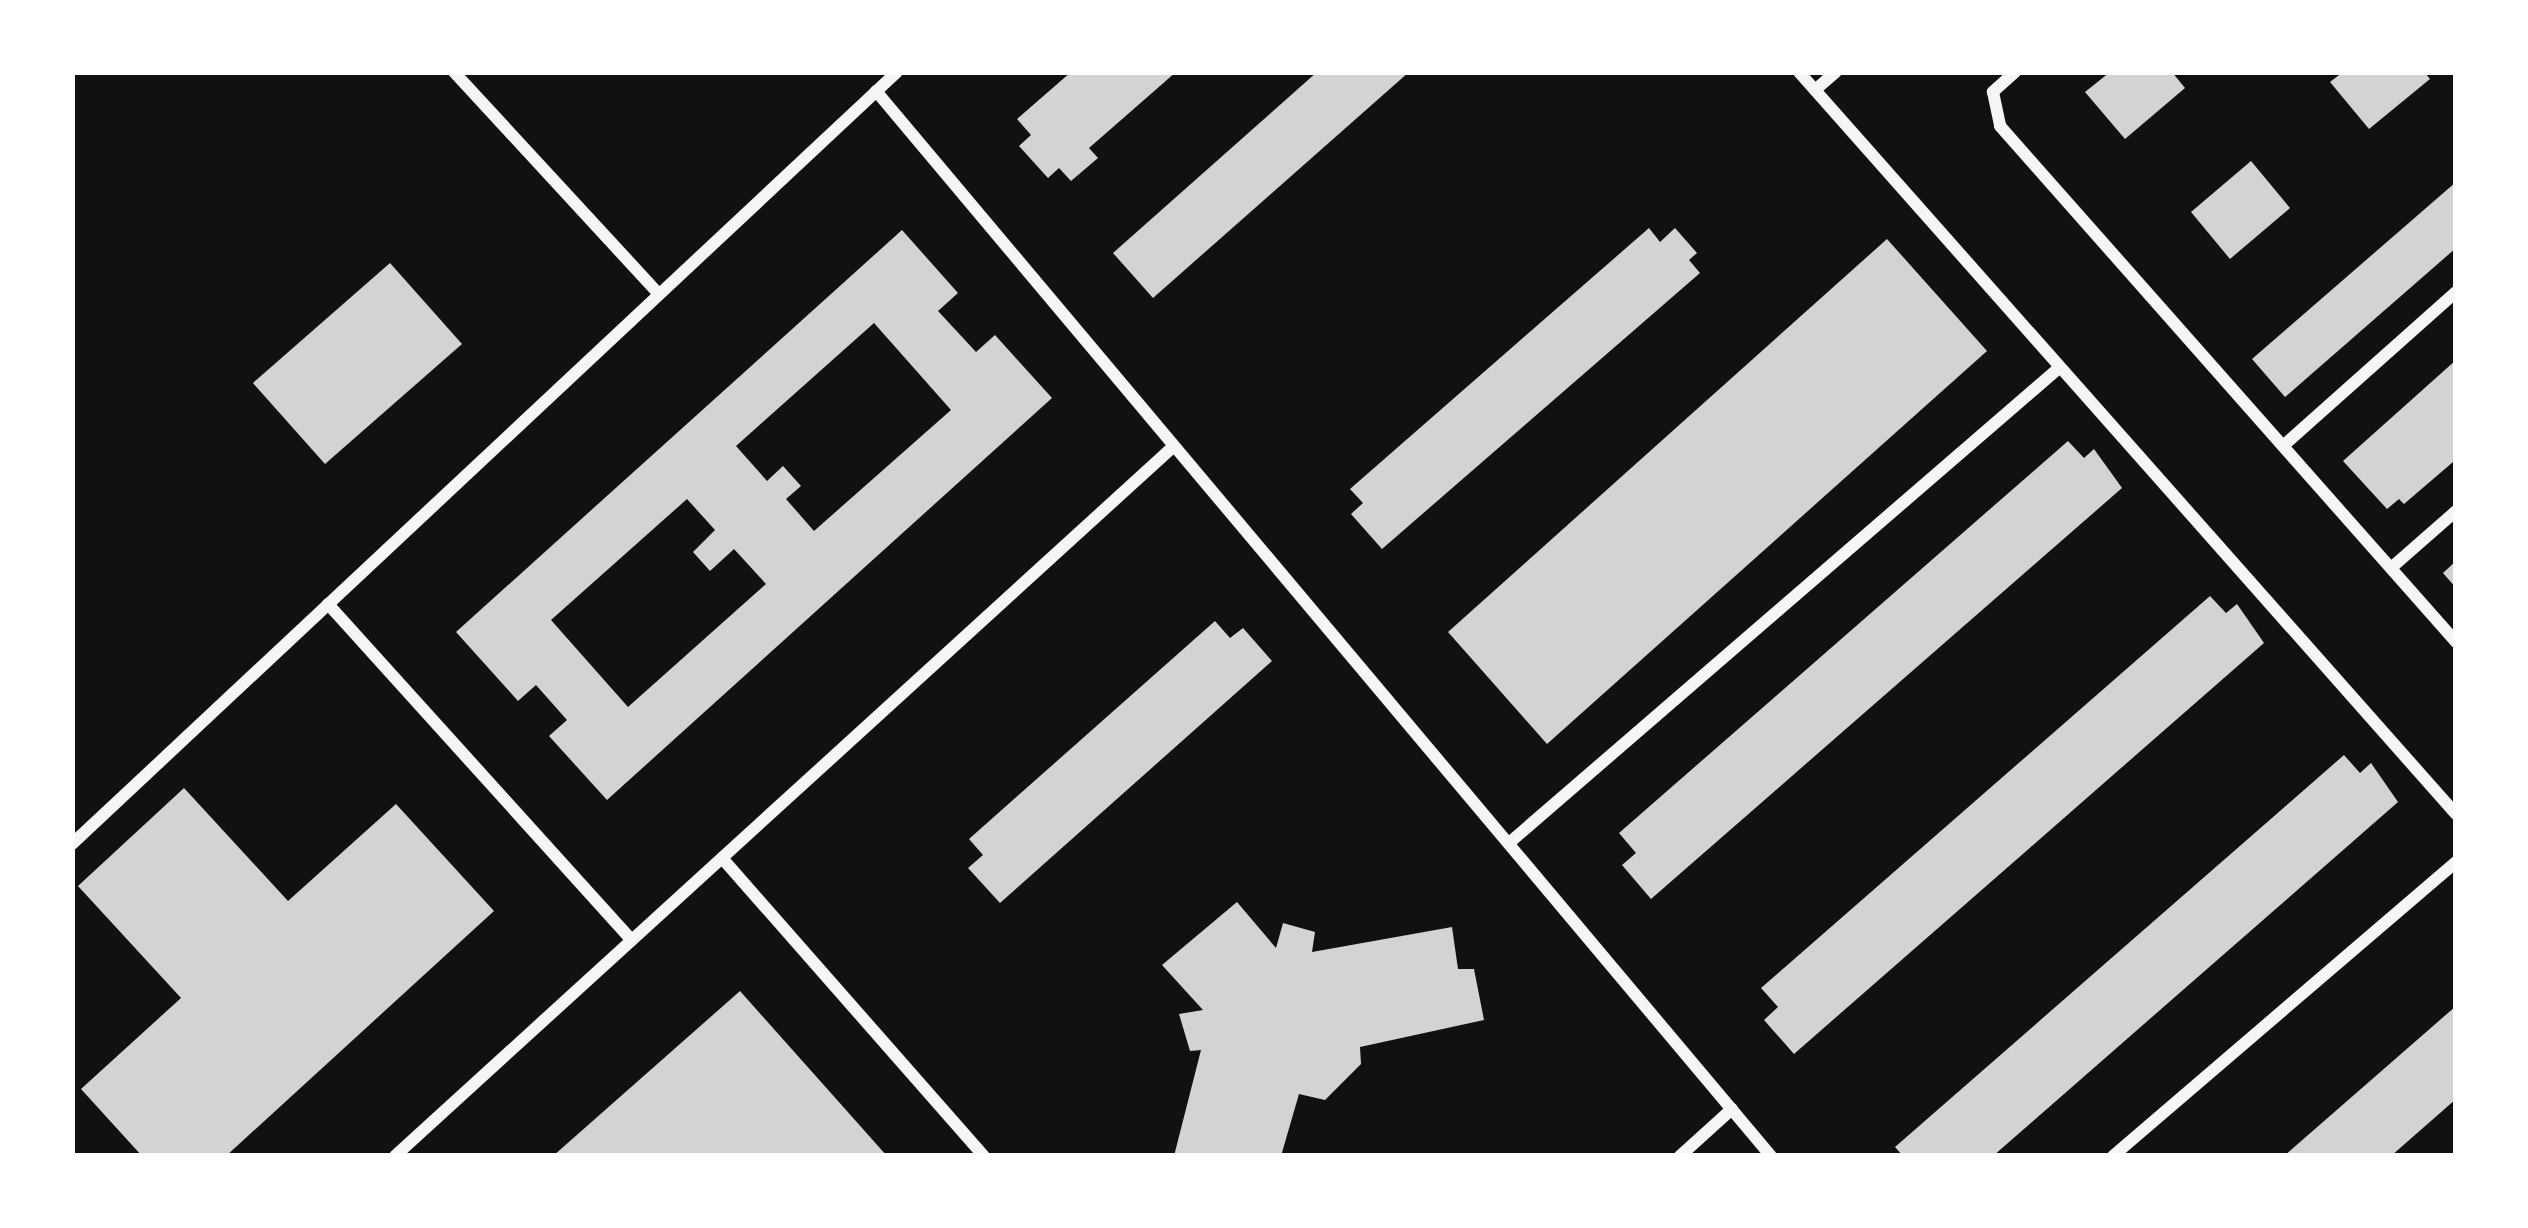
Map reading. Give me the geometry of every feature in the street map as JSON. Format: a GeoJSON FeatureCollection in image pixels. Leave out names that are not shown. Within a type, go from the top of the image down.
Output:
{"type":"FeatureCollection","features":[{"type":"Feature","properties":{"kind":"street"},"geometry":{"type":"LineString","coordinates":[[454,72],[659,294]]}},
{"type":"Feature","properties":{"kind":"street"},"geometry":{"type":"LineString","coordinates":[[72,844],[897,72]]}},
{"type":"Feature","properties":{"kind":"street"},"geometry":{"type":"LineString","coordinates":[[1799,72],[2456,814]]}},
{"type":"Feature","properties":{"kind":"street"},"geometry":{"type":"LineString","coordinates":[[1815,90],[1836,72]]}},
{"type":"Feature","properties":{"kind":"street"},"geometry":{"type":"LineString","coordinates":[[2015,72],[1994,92],[2000,126],[2456,642]]}},
{"type":"Feature","properties":{"kind":"street"},"geometry":{"type":"LineString","coordinates":[[876,91],[1772,1156]]}},
{"type":"Feature","properties":{"kind":"street"},"geometry":{"type":"LineString","coordinates":[[2283,446],[2456,292]]}},
{"type":"Feature","properties":{"kind":"street"},"geometry":{"type":"LineString","coordinates":[[1509,843],[2060,367]]}},
{"type":"Feature","properties":{"kind":"street"},"geometry":{"type":"LineString","coordinates":[[394,1156],[1174,446]]}},
{"type":"Feature","properties":{"kind":"street"},"geometry":{"type":"LineString","coordinates":[[2391,568],[2456,511]]}},
{"type":"Feature","properties":{"kind":"street"},"geometry":{"type":"LineString","coordinates":[[328,604],[632,940]]}},
{"type":"Feature","properties":{"kind":"street"},"geometry":{"type":"LineString","coordinates":[[722,858],[984,1156]]}},
{"type":"Feature","properties":{"kind":"street"},"geometry":{"type":"LineString","coordinates":[[2113,1156],[2456,862]]}},
{"type":"Feature","properties":{"kind":"street"},"geometry":{"type":"LineString","coordinates":[[1680,1156],[1732,1109]]}},
{"type":"Feature","properties":{"kind":"building"},"geometry":{"type":"Polygon","coordinates":[[[1071,72],[1176,72],[1089,148],[1098,158],[1071,181],[1059,168],[1048,178],[1019,146],[1031,135],[1017,119],[1071,72]]]}},
{"type":"Feature","properties":{"kind":"building"},"geometry":{"type":"Polygon","coordinates":[[[1317,72],[1409,72],[1153,298],[1113,253],[1317,72]]]}},
{"type":"Feature","properties":{"kind":"building"},"geometry":{"type":"Polygon","coordinates":[[[2110,72],[2172,72],[2185,88],[2125,139],[2085,92],[2110,72]]]}},
{"type":"Feature","properties":{"kind":"building"},"geometry":{"type":"Polygon","coordinates":[[[2343,72],[2424,72],[2430,79],[2369,129],[2330,82],[2343,72]]]}},
{"type":"Feature","properties":{"kind":"building"},"geometry":{"type":"Polygon","coordinates":[[[2251,161],[2290,208],[2230,259],[2191,212],[2251,161]]]}},
{"type":"Feature","properties":{"kind":"building"},"geometry":{"type":"Polygon","coordinates":[[[2456,182],[2456,248],[2285,397],[2252,359],[2456,182]]]}},
{"type":"Feature","properties":{"kind":"building"},"geometry":{"type":"Polygon","coordinates":[[[1649,228],[1660,242],[1675,228],[1697,253],[1689,260],[1700,273],[1382,549],[1351,514],[1363,503],[1350,489],[1649,228]]]}},
{"type":"Feature","properties":{"kind":"building"},"geometry":{"type":"Polygon","coordinates":[[[902,230],[958,293],[938,311],[976,352],[995,335],[1052,398],[607,800],[549,736],[567,720],[536,685],[518,701],[456,632],[902,230]],[[874,323],[736,446],[767,481],[783,466],[801,486],[786,499],[814,531],[951,410],[874,323]],[[687,499],[551,620],[628,707],[766,584],[734,549],[710,571],[693,552],[715,530],[687,499]]]}},
{"type":"Feature","properties":{"kind":"building"},"geometry":{"type":"Polygon","coordinates":[[[1887,239],[1987,351],[1547,744],[1448,632],[1887,239]]]}},
{"type":"Feature","properties":{"kind":"building"},"geometry":{"type":"Polygon","coordinates":[[[390,263],[462,344],[325,464],[253,383],[390,263]]]}},
{"type":"Feature","properties":{"kind":"building"},"geometry":{"type":"Polygon","coordinates":[[[2456,360],[2453,462],[2404,504],[2399,499],[2387,509],[2343,461],[2456,360]]]}},
{"type":"Feature","properties":{"kind":"building"},"geometry":{"type":"Polygon","coordinates":[[[2068,441],[2084,458],[2094,449],[2122,488],[1651,899],[1622,865],[1636,853],[1619,833],[2068,441]]]}},
{"type":"Feature","properties":{"kind":"building"},"geometry":{"type":"Polygon","coordinates":[[[2456,561],[2456,588],[2443,573],[2456,561]]]}},
{"type":"Feature","properties":{"kind":"building"},"geometry":{"type":"Polygon","coordinates":[[[2210,596],[2226,613],[2237,604],[2264,643],[1794,1054],[1764,1020],[1778,1007],[1761,988],[2210,596]]]}},
{"type":"Feature","properties":{"kind":"building"},"geometry":{"type":"Polygon","coordinates":[[[1215,621],[1230,638],[1243,628],[1272,661],[1000,903],[968,868],[983,855],[969,839],[1215,621]]]}},
{"type":"Feature","properties":{"kind":"building"},"geometry":{"type":"Polygon","coordinates":[[[2344,755],[2360,773],[2371,763],[2398,802],[1993,1156],[1903,1156],[1895,1147],[2344,755]]]}},
{"type":"Feature","properties":{"kind":"building"},"geometry":{"type":"Polygon","coordinates":[[[184,788],[288,901],[396,804],[494,911],[226,1156],[142,1156],[81,1089],[181,998],[78,886],[184,788]]]}},
{"type":"Feature","properties":{"kind":"building"},"geometry":{"type":"Polygon","coordinates":[[[1237,902],[1276,948],[1283,923],[1315,932],[1312,952],[1452,927],[1458,969],[1474,969],[1484,1020],[1360,1047],[1361,1064],[1325,1100],[1299,1094],[1281,1156],[1174,1156],[1201,1050],[1190,1051],[1179,1014],[1203,1010],[1162,965],[1237,902]]]}},
{"type":"Feature","properties":{"kind":"building"},"geometry":{"type":"Polygon","coordinates":[[[740,991],[887,1156],[553,1156],[740,991]]]}},
{"type":"Feature","properties":{"kind":"building"},"geometry":{"type":"Polygon","coordinates":[[[2456,1006],[2456,1099],[2391,1156],[2284,1156],[2456,1006]]]}}]}
